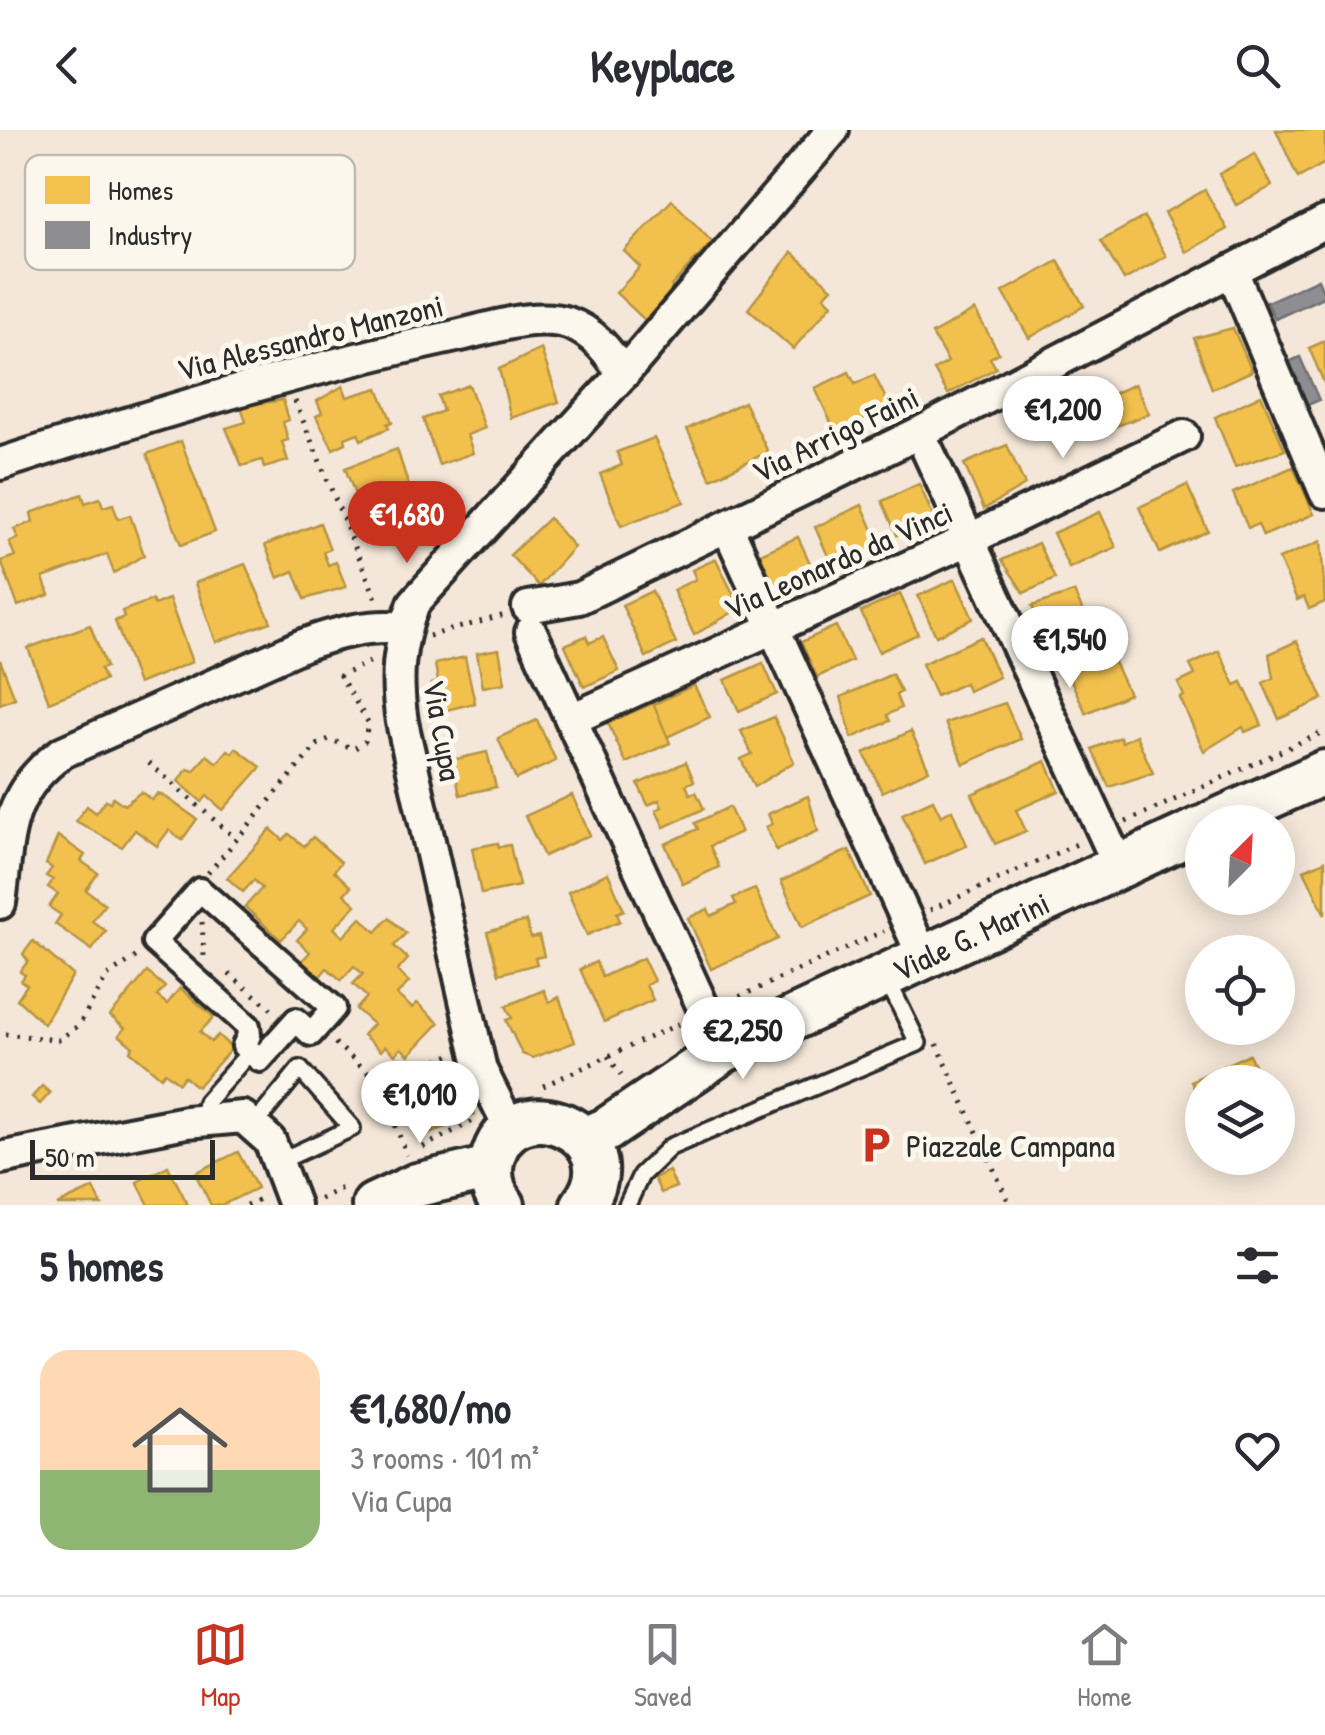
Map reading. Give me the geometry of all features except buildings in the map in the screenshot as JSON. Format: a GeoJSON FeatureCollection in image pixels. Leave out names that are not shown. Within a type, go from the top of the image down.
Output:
{"type":"FeatureCollection","features":[{"type":"Feature","properties":{"kind":"main road"},"geometry":{"type":"LineString","coordinates":[[1252,805],[1325,772]]}},
{"type":"Feature","properties":{"kind":"main road","name":"Viale G. Marini"},"geometry":{"type":"LineString","coordinates":[[584,1138],[606,1130],[723,1051],[923,956],[1110,842],[1185,831]]}},
{"type":"Feature","properties":{"kind":"main road"},"geometry":{"type":"LineString","coordinates":[[374,1205],[417,1185],[497,1187],[493,1154],[511,1130],[541,1119],[572,1128],[584,1138],[596,1170],[594,1187],[583,1205]]}},
{"type":"Feature","properties":{"kind":"street","name":"Via Cupa"},"geometry":{"type":"LineString","coordinates":[[511,1130],[480,1070],[402,722],[395,641],[414,603],[623,374],[833,130]]}},
{"type":"Feature","properties":{"kind":"street","name":"Via Arrigo Faini"},"geometry":{"type":"LineString","coordinates":[[530,619],[921,432],[1325,222]]}},
{"type":"Feature","properties":{"kind":"street"},"geometry":{"type":"LineString","coordinates":[[1233,273],[1325,492]]}},
{"type":"Feature","properties":{"kind":"street","name":"Via Alessandro Manzoni"},"geometry":{"type":"LineString","coordinates":[[0,464],[207,397],[408,346],[540,320],[568,322],[588,334],[610,353],[623,374]]}},
{"type":"Feature","properties":{"kind":"street","name":"Via Leonardo da Vinci"},"geometry":{"type":"LineString","coordinates":[[572,718],[968,540],[1184,436]]}},
{"type":"Feature","properties":{"kind":"street"},"geometry":{"type":"LineString","coordinates":[[928,451],[1110,842]]}},
{"type":"Feature","properties":{"kind":"street"},"geometry":{"type":"LineString","coordinates":[[732,539],[923,956]]}},
{"type":"Feature","properties":{"kind":"street"},"geometry":{"type":"LineString","coordinates":[[530,619],[723,1051]]}},
{"type":"Feature","properties":{"kind":"street"},"geometry":{"type":"LineString","coordinates":[[0,903],[14,806],[42,768],[63,752],[336,632],[395,641]]}},
{"type":"Feature","properties":{"kind":"street"},"geometry":{"type":"LineString","coordinates":[[200,890],[334,1008],[316,1027],[311,1034],[296,1020],[260,1060],[244,1046],[250,1035],[248,1026],[154,942],[200,890]]}},
{"type":"Feature","properties":{"kind":"street"},"geometry":{"type":"LineString","coordinates":[[0,1158],[225,1116],[255,1124],[280,1161],[294,1205]]}},
{"type":"Feature","properties":{"kind":"lane"},"geometry":{"type":"LineString","coordinates":[[627,1205],[641,1175],[670,1147],[918,1043],[884,974]]}},
{"type":"Feature","properties":{"kind":"lane"},"geometry":{"type":"LineString","coordinates":[[202,1120],[206,1102],[248,1054]]}},
{"type":"Feature","properties":{"kind":"lane"},"geometry":{"type":"LineString","coordinates":[[255,1124],[300,1069],[352,1128],[280,1161]]}},
{"type":"Feature","properties":{"kind":"path"},"geometry":{"type":"LineString","coordinates":[[292,394],[377,601]]}},
{"type":"Feature","properties":{"kind":"path"},"geometry":{"type":"LineString","coordinates":[[280,788],[317,745],[329,739],[354,749],[365,741],[368,722],[340,676],[395,641],[530,619]]}},
{"type":"Feature","properties":{"kind":"path"},"geometry":{"type":"LineString","coordinates":[[928,911],[1110,842],[1325,731]]}},
{"type":"Feature","properties":{"kind":"path"},"geometry":{"type":"LineString","coordinates":[[149,762],[236,838]]}},
{"type":"Feature","properties":{"kind":"path"},"geometry":{"type":"LineString","coordinates":[[273,1007],[298,1011],[378,1081],[407,1155]]}},
{"type":"Feature","properties":{"kind":"path"},"geometry":{"type":"LineString","coordinates":[[918,1043],[934,1039],[1010,1205]]}},
{"type":"Feature","properties":{"kind":"path"},"geometry":{"type":"LineString","coordinates":[[378,1081],[469,1048]]}},
{"type":"Feature","properties":{"kind":"path"},"geometry":{"type":"LineString","coordinates":[[608,1056],[630,1089]]}},
{"type":"Feature","properties":{"kind":"place","name":"Piazzale Campana"},"geometry":{"type":"Point","coordinates":[876,1145]}}]}
